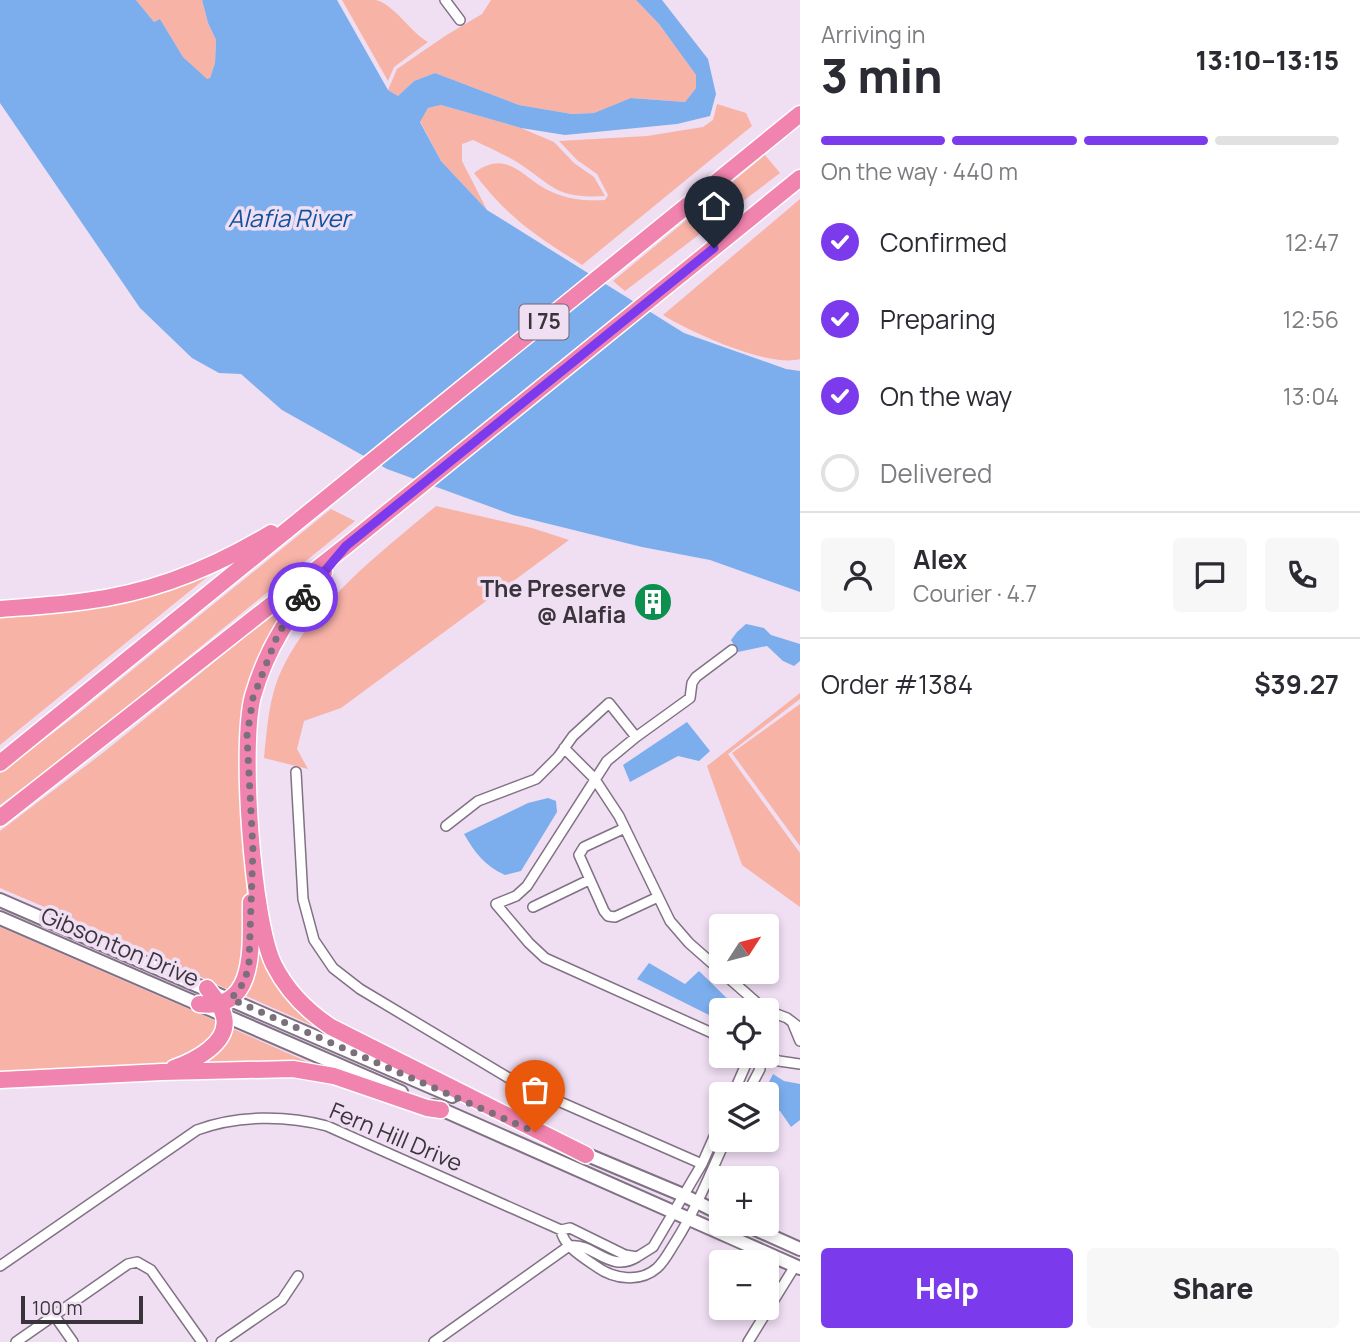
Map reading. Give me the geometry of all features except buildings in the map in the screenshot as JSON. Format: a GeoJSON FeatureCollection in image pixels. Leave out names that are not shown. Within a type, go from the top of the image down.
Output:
{"type":"FeatureCollection","features":[{"type":"Feature","properties":{"kind":"highway","name":"I 75"},"geometry":{"type":"LineString","coordinates":[[0,763],[800,114]]}},
{"type":"Feature","properties":{"kind":"highway","name":"I 75"},"geometry":{"type":"LineString","coordinates":[[0,818],[346,546],[800,178]]}},
{"type":"Feature","properties":{"kind":"highway"},"geometry":{"type":"LineString","coordinates":[[0,609],[88,601],[130,593],[171,580],[239,552],[314,508]]}},
{"type":"Feature","properties":{"kind":"highway"},"geometry":{"type":"LineString","coordinates":[[346,546],[303,597],[278,634],[253,698],[247,736],[253,850],[263,932],[270,955],[288,988],[308,1010],[331,1027],[586,1154]]}},
{"type":"Feature","properties":{"kind":"highway"},"geometry":{"type":"LineString","coordinates":[[162,1072],[184,1065],[212,1046],[223,1029],[225,1006],[245,981],[249,962],[253,850]]}},
{"type":"Feature","properties":{"kind":"highway"},"geometry":{"type":"LineString","coordinates":[[208,988],[225,1006]]}},
{"type":"Feature","properties":{"kind":"highway"},"geometry":{"type":"LineString","coordinates":[[199,1004],[225,1006]]}},
{"type":"Feature","properties":{"kind":"highway"},"geometry":{"type":"LineString","coordinates":[[0,1080],[162,1072],[309,1071],[334,1076],[427,1108],[441,1110]]}},
{"type":"Feature","properties":{"kind":"main road","name":"Gibsonton Drive"},"geometry":{"type":"LineString","coordinates":[[0,900],[208,988]]}},
{"type":"Feature","properties":{"kind":"main road","name":"Gibsonton Drive"},"geometry":{"type":"LineString","coordinates":[[0,918],[199,1004]]}},
{"type":"Feature","properties":{"kind":"main road"},"geometry":{"type":"LineString","coordinates":[[225,1006],[441,1110],[673,1210],[797,1267]]}},
{"type":"Feature","properties":{"kind":"main road"},"geometry":{"type":"LineString","coordinates":[[225,1006],[586,1154],[709,1208]]}},
{"type":"Feature","properties":{"kind":"main road"},"geometry":{"type":"LineString","coordinates":[[771,1236],[800,1249]]}},
{"type":"Feature","properties":{"kind":"street"},"geometry":{"type":"LineString","coordinates":[[445,0],[460,20]]}},
{"type":"Feature","properties":{"kind":"street"},"geometry":{"type":"LineString","coordinates":[[709,1032],[545,958],[528,943],[496,904],[516,895],[527,886],[607,761],[690,698],[690,690],[696,677],[732,650]]}},
{"type":"Feature","properties":{"kind":"street"},"geometry":{"type":"LineString","coordinates":[[446,826],[478,801],[536,779],[573,736],[610,703],[636,737]]}},
{"type":"Feature","properties":{"kind":"street"},"geometry":{"type":"LineString","coordinates":[[564,748],[594,778],[625,828],[670,921],[753,998]]}},
{"type":"Feature","properties":{"kind":"street"},"geometry":{"type":"LineString","coordinates":[[296,772],[303,899],[314,940],[333,968],[360,989],[517,1083],[702,1164]]}},
{"type":"Feature","properties":{"kind":"street"},"geometry":{"type":"LineString","coordinates":[[625,828],[581,850],[579,860],[604,911],[611,917],[623,915],[658,897]]}},
{"type":"Feature","properties":{"kind":"street"},"geometry":{"type":"LineString","coordinates":[[533,907],[589,880]]}},
{"type":"Feature","properties":{"kind":"street"},"geometry":{"type":"LineString","coordinates":[[779,1017],[796,1026],[800,1041]]}},
{"type":"Feature","properties":{"kind":"street"},"geometry":{"type":"LineString","coordinates":[[779,1061],[800,1064]]}},
{"type":"Feature","properties":{"kind":"street","name":"Fern Hill Drive"},"geometry":{"type":"LineString","coordinates":[[0,1266],[180,1140],[214,1124],[286,1119],[327,1126],[561,1230],[570,1228],[625,1255],[637,1257]]}},
{"type":"Feature","properties":{"kind":"street"},"geometry":{"type":"LineString","coordinates":[[434,1342],[569,1245],[578,1245],[616,1262],[629,1262],[653,1247],[709,1148]]}},
{"type":"Feature","properties":{"kind":"street"},"geometry":{"type":"LineString","coordinates":[[561,1230],[562,1238],[569,1245],[610,1275],[631,1279],[657,1268],[690,1218],[720,1152]]}},
{"type":"Feature","properties":{"kind":"street"},"geometry":{"type":"LineString","coordinates":[[16,1342],[128,1264],[137,1262],[150,1270],[202,1342]]}},
{"type":"Feature","properties":{"kind":"street"},"geometry":{"type":"LineString","coordinates":[[748,1342],[797,1267]]}},
{"type":"Feature","properties":{"kind":"street"},"geometry":{"type":"LineString","coordinates":[[221,1342],[282,1300],[298,1276]]}},
{"type":"Feature","properties":{"kind":"street"},"geometry":{"type":"LineString","coordinates":[[54,1315],[74,1342]]}},
{"type":"Feature","properties":{"kind":"shaded area"},"geometry":{"type":"Polygon","coordinates":[[[136,0],[202,0],[216,40],[215,63],[210,78],[207,80],[183,57],[160,19],[154,22],[136,0]]]}},
{"type":"Feature","properties":{"kind":"shaded area"},"geometry":{"type":"Polygon","coordinates":[[[342,0],[376,0],[383,3],[428,42],[394,67],[388,81],[342,0]]]}},
{"type":"Feature","properties":{"kind":"shaded area"},"geometry":{"type":"Polygon","coordinates":[[[491,0],[636,0],[659,24],[696,75],[696,88],[685,102],[632,98],[594,113],[572,114],[519,105],[435,73],[414,81],[398,96],[388,90],[397,69],[482,14],[491,0]]]}},
{"type":"Feature","properties":{"kind":"shaded area"},"geometry":{"type":"Polygon","coordinates":[[[717,104],[746,113],[752,126],[582,265],[523,225],[486,189],[474,173],[486,166],[506,164],[559,195],[605,200],[608,195],[597,174],[577,160],[559,141],[647,136],[703,127],[713,120],[717,104]]]}},
{"type":"Feature","properties":{"kind":"shaded area"},"geometry":{"type":"Polygon","coordinates":[[[441,105],[521,128],[554,142],[574,163],[594,177],[605,196],[565,193],[517,162],[473,140],[462,144],[462,161],[487,210],[441,161],[420,121],[428,108],[441,105]]]}},
{"type":"Feature","properties":{"kind":"shaded area"},"geometry":{"type":"Polygon","coordinates":[[[765,155],[780,173],[625,291],[613,281],[765,155]]]}},
{"type":"Feature","properties":{"kind":"shaded area"},"geometry":{"type":"Polygon","coordinates":[[[800,199],[800,359],[786,360],[750,354],[710,339],[663,315],[800,199]]]}},
{"type":"Feature","properties":{"kind":"shaded area"},"geometry":{"type":"Polygon","coordinates":[[[436,506],[532,528],[569,540],[341,708],[304,721],[297,749],[308,769],[264,758],[274,690],[296,645],[312,622],[350,580],[436,506]]]}},
{"type":"Feature","properties":{"kind":"shaded area"},"geometry":{"type":"Polygon","coordinates":[[[331,509],[355,521],[75,749],[0,805],[0,773],[78,714],[331,509]]]}},
{"type":"Feature","properties":{"kind":"shaded area"},"geometry":{"type":"Polygon","coordinates":[[[217,569],[0,745],[0,612],[217,569]]]}},
{"type":"Feature","properties":{"kind":"shaded area"},"geometry":{"type":"Polygon","coordinates":[[[289,601],[293,604],[260,667],[247,851],[246,953],[244,969],[229,990],[131,944],[0,888],[0,831],[104,752],[289,601]]]}},
{"type":"Feature","properties":{"kind":"shaded area"},"geometry":{"type":"Polygon","coordinates":[[[800,693],[800,699],[728,754],[800,853],[800,907],[742,865],[707,766],[800,693]]]}},
{"type":"Feature","properties":{"kind":"shaded area"},"geometry":{"type":"Polygon","coordinates":[[[800,704],[800,846],[732,753],[800,704]]]}},
{"type":"Feature","properties":{"kind":"shaded area"},"geometry":{"type":"Polygon","coordinates":[[[0,927],[221,1023],[211,1041],[167,1065],[0,1077],[0,927]]]}},
{"type":"Feature","properties":{"kind":"shaded area"},"geometry":{"type":"Polygon","coordinates":[[[258,942],[325,1031],[244,995],[250,984],[258,942]]]}},
{"type":"Feature","properties":{"kind":"shaded area"},"geometry":{"type":"Polygon","coordinates":[[[231,1028],[317,1066],[198,1063],[231,1028]]]}},
{"type":"Feature","properties":{"kind":"water","name":"Alafia River"},"geometry":{"type":"Polygon","coordinates":[[[0,0],[136,0],[154,22],[160,19],[183,57],[207,79],[210,78],[215,63],[216,40],[202,0],[337,0],[388,90],[398,96],[414,81],[435,73],[519,105],[572,114],[594,113],[631,98],[685,102],[696,88],[696,75],[659,24],[636,0],[662,0],[708,59],[716,94],[710,116],[677,124],[565,135],[521,128],[441,105],[428,108],[420,122],[441,161],[487,210],[684,333],[786,369],[800,371],[800,592],[710,560],[642,547],[513,515],[387,469],[282,410],[241,374],[219,373],[192,358],[140,308],[0,103],[0,0]]]}},
{"type":"Feature","properties":{"kind":"water"},"geometry":{"type":"Polygon","coordinates":[[[746,624],[764,628],[771,635],[800,644],[800,661],[794,666],[783,661],[767,646],[738,652],[731,640],[746,624]]]}},
{"type":"Feature","properties":{"kind":"water"},"geometry":{"type":"Polygon","coordinates":[[[687,722],[710,751],[699,761],[678,756],[630,782],[623,765],[687,722]]]}},
{"type":"Feature","properties":{"kind":"water"},"geometry":{"type":"Polygon","coordinates":[[[548,798],[556,801],[557,812],[521,871],[505,875],[492,867],[477,853],[464,834],[528,803],[548,798]]]}},
{"type":"Feature","properties":{"kind":"water"},"geometry":{"type":"Polygon","coordinates":[[[649,963],[685,984],[699,971],[709,984],[727,998],[709,998],[709,1015],[637,979],[649,963]]]}},
{"type":"Feature","properties":{"kind":"water"},"geometry":{"type":"Polygon","coordinates":[[[773,1074],[784,1081],[800,1084],[800,1120],[791,1127],[779,1111],[779,1082],[769,1082],[773,1074]]]}},
{"type":"Feature","properties":{"kind":"way so far"},"geometry":{"type":"LineString","coordinates":[[303,597],[278,634],[253,698],[247,736],[253,850],[249,962],[245,981],[231,999],[535,1132]]}},
{"type":"Feature","properties":{"kind":"place","name":"The Preserve @ Alafia"},"geometry":{"type":"Point","coordinates":[653,602]}},
{"type":"Feature","properties":{"kind":"route"},"geometry":{"type":"LineString","coordinates":[[303,597],[346,546],[714,248]]}}]}
